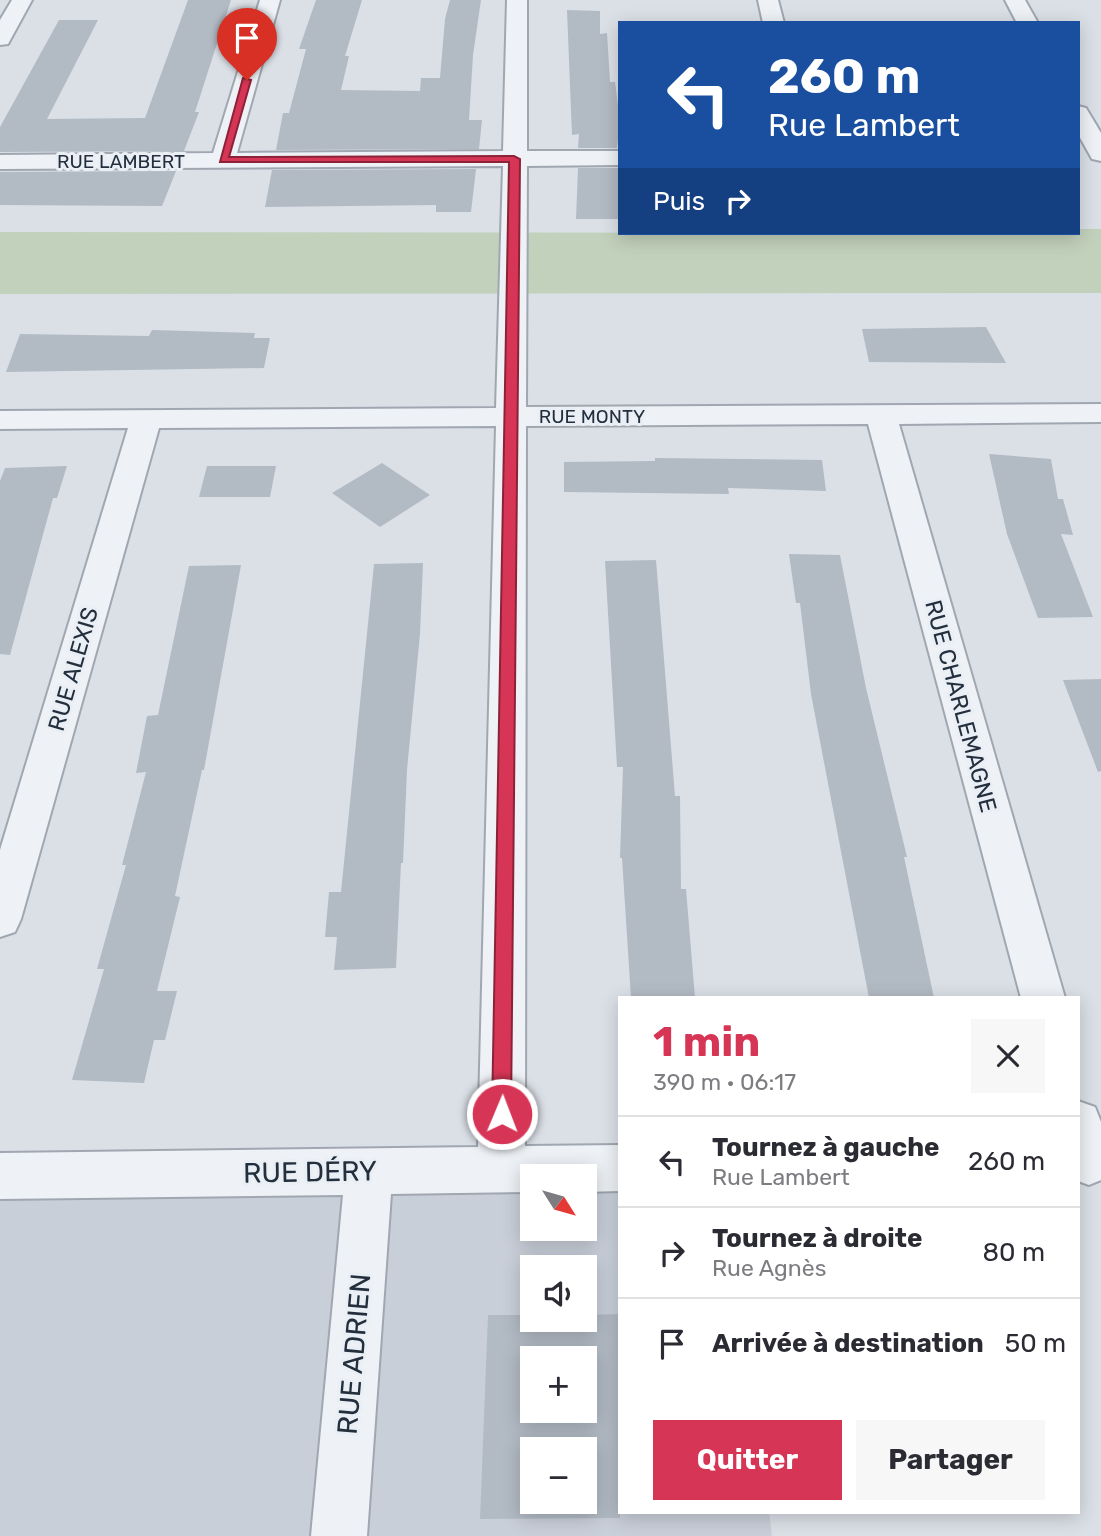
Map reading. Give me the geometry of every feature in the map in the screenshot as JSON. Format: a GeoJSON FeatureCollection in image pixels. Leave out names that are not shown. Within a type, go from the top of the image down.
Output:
{"type":"FeatureCollection","features":[{"type":"Feature","properties":{"kind":"street"},"geometry":{"type":"LineString","coordinates":[[0,38],[22,0]]}},
{"type":"Feature","properties":{"kind":"street"},"geometry":{"type":"LineString","coordinates":[[223,160],[270,0]]}},
{"type":"Feature","properties":{"kind":"street"},"geometry":{"type":"LineString","coordinates":[[501,1169],[517,0]]}},
{"type":"Feature","properties":{"kind":"street"},"geometry":{"type":"LineString","coordinates":[[768,0],[773,21]]}},
{"type":"Feature","properties":{"kind":"street"},"geometry":{"type":"LineString","coordinates":[[1016,0],[1027,21]]}},
{"type":"Feature","properties":{"kind":"street"},"geometry":{"type":"LineString","coordinates":[[1080,117],[1101,155],[1080,155]]}},
{"type":"Feature","properties":{"kind":"street","name":"RUE LAMBERT"},"geometry":{"type":"LineString","coordinates":[[0,162],[618,158]]}},
{"type":"Feature","properties":{"kind":"street","name":"RUE MONTY"},"geometry":{"type":"LineString","coordinates":[[0,419],[1101,413]]}},
{"type":"Feature","properties":{"kind":"street","name":"RUE CHARLEMAGNE"},"geometry":{"type":"LineString","coordinates":[[881,414],[1042,996]]}},
{"type":"Feature","properties":{"kind":"street","name":"RUE ALEXIS"},"geometry":{"type":"LineString","coordinates":[[0,919],[146,419]]}},
{"type":"Feature","properties":{"kind":"street","name":"RUE DÉRY"},"geometry":{"type":"LineString","coordinates":[[0,1176],[618,1168]]}},
{"type":"Feature","properties":{"kind":"street","name":"RUE ADRIEN"},"geometry":{"type":"LineString","coordinates":[[339,1536],[369,1172]]}},
{"type":"Feature","properties":{"kind":"shaded area"},"geometry":{"type":"Polygon","coordinates":[[[618,1186],[618,1514],[769,1514],[772,1536],[0,1536],[0,1195],[520,1188],[520,1241],[597,1241],[597,1187],[618,1186]]]}},
{"type":"Feature","properties":{"kind":"green space"},"geometry":{"type":"Polygon","coordinates":[[[1080,229],[1101,229],[1101,293],[0,294],[0,232],[1080,235],[1080,229]]]}},
{"type":"Feature","properties":{"kind":"building"},"geometry":{"type":"Polygon","coordinates":[[[188,0],[231,0],[195,112],[199,112],[184,151],[0,152],[0,127],[59,20],[98,20],[47,119],[145,118],[188,0]]]}},
{"type":"Feature","properties":{"kind":"building"},"geometry":{"type":"Polygon","coordinates":[[[316,0],[362,0],[345,56],[349,56],[341,90],[420,91],[421,78],[440,78],[445,19],[450,0],[481,0],[473,55],[469,120],[482,120],[479,149],[276,150],[283,113],[289,113],[306,49],[299,49],[316,0]]]}},
{"type":"Feature","properties":{"kind":"building"},"geometry":{"type":"Polygon","coordinates":[[[567,10],[600,11],[600,34],[607,33],[610,82],[615,82],[618,105],[617,148],[578,148],[579,134],[572,135],[567,10]]]}},
{"type":"Feature","properties":{"kind":"building"},"geometry":{"type":"Polygon","coordinates":[[[578,168],[618,168],[618,219],[576,219],[578,168]]]}},
{"type":"Feature","properties":{"kind":"building"},"geometry":{"type":"Polygon","coordinates":[[[476,169],[471,212],[436,212],[436,205],[265,207],[272,170],[476,169]]]}},
{"type":"Feature","properties":{"kind":"building"},"geometry":{"type":"Polygon","coordinates":[[[176,171],[162,206],[0,205],[0,172],[176,171]]]}},
{"type":"Feature","properties":{"kind":"building"},"geometry":{"type":"Polygon","coordinates":[[[986,327],[1006,363],[869,362],[862,329],[986,327]]]}},
{"type":"Feature","properties":{"kind":"building"},"geometry":{"type":"Polygon","coordinates":[[[152,330],[255,333],[254,338],[270,338],[264,368],[6,372],[20,334],[149,336],[152,330]]]}},
{"type":"Feature","properties":{"kind":"building"},"geometry":{"type":"Polygon","coordinates":[[[989,454],[1051,459],[1058,499],[1063,499],[1073,535],[1061,534],[1093,617],[1038,618],[1007,534],[989,454]]]}},
{"type":"Feature","properties":{"kind":"building"},"geometry":{"type":"Polygon","coordinates":[[[655,458],[822,460],[826,491],[728,488],[729,494],[564,492],[564,462],[655,461],[655,458]]]}},
{"type":"Feature","properties":{"kind":"building"},"geometry":{"type":"Polygon","coordinates":[[[382,463],[430,495],[380,527],[332,493],[382,463]]]}},
{"type":"Feature","properties":{"kind":"building"},"geometry":{"type":"Polygon","coordinates":[[[67,466],[57,498],[53,498],[10,655],[0,654],[0,481],[5,468],[67,466]]]}},
{"type":"Feature","properties":{"kind":"building"},"geometry":{"type":"Polygon","coordinates":[[[207,466],[276,466],[270,497],[199,497],[207,466]]]}},
{"type":"Feature","properties":{"kind":"building"},"geometry":{"type":"Polygon","coordinates":[[[789,554],[840,555],[866,688],[907,857],[904,857],[934,996],[869,996],[811,694],[800,603],[796,603],[789,554]]]}},
{"type":"Feature","properties":{"kind":"building"},"geometry":{"type":"Polygon","coordinates":[[[656,560],[675,796],[680,796],[681,889],[686,889],[695,996],[631,996],[620,858],[623,767],[617,767],[605,561],[656,560]]]}},
{"type":"Feature","properties":{"kind":"building"},"geometry":{"type":"Polygon","coordinates":[[[423,563],[420,634],[407,770],[396,968],[334,970],[337,937],[325,937],[329,892],[341,892],[374,564],[423,563]]]}},
{"type":"Feature","properties":{"kind":"building"},"geometry":{"type":"Polygon","coordinates":[[[241,565],[204,770],[175,896],[180,897],[157,991],[177,991],[165,1040],[154,1040],[144,1083],[72,1080],[104,969],[97,969],[126,865],[122,865],[146,772],[136,773],[147,716],[158,715],[189,566],[241,565]]]}},
{"type":"Feature","properties":{"kind":"building"},"geometry":{"type":"Polygon","coordinates":[[[1101,679],[1101,771],[1098,772],[1063,680],[1101,679]]]}},
{"type":"Feature","properties":{"kind":"building"},"geometry":{"type":"Polygon","coordinates":[[[618,1314],[620,1518],[480,1519],[488,1315],[520,1315],[520,1332],[597,1332],[597,1315],[618,1314]]]}},
{"type":"Feature","properties":{"kind":"route"},"geometry":{"type":"LineString","coordinates":[[247,80],[223,160],[514,159],[502,1114]]}}]}
